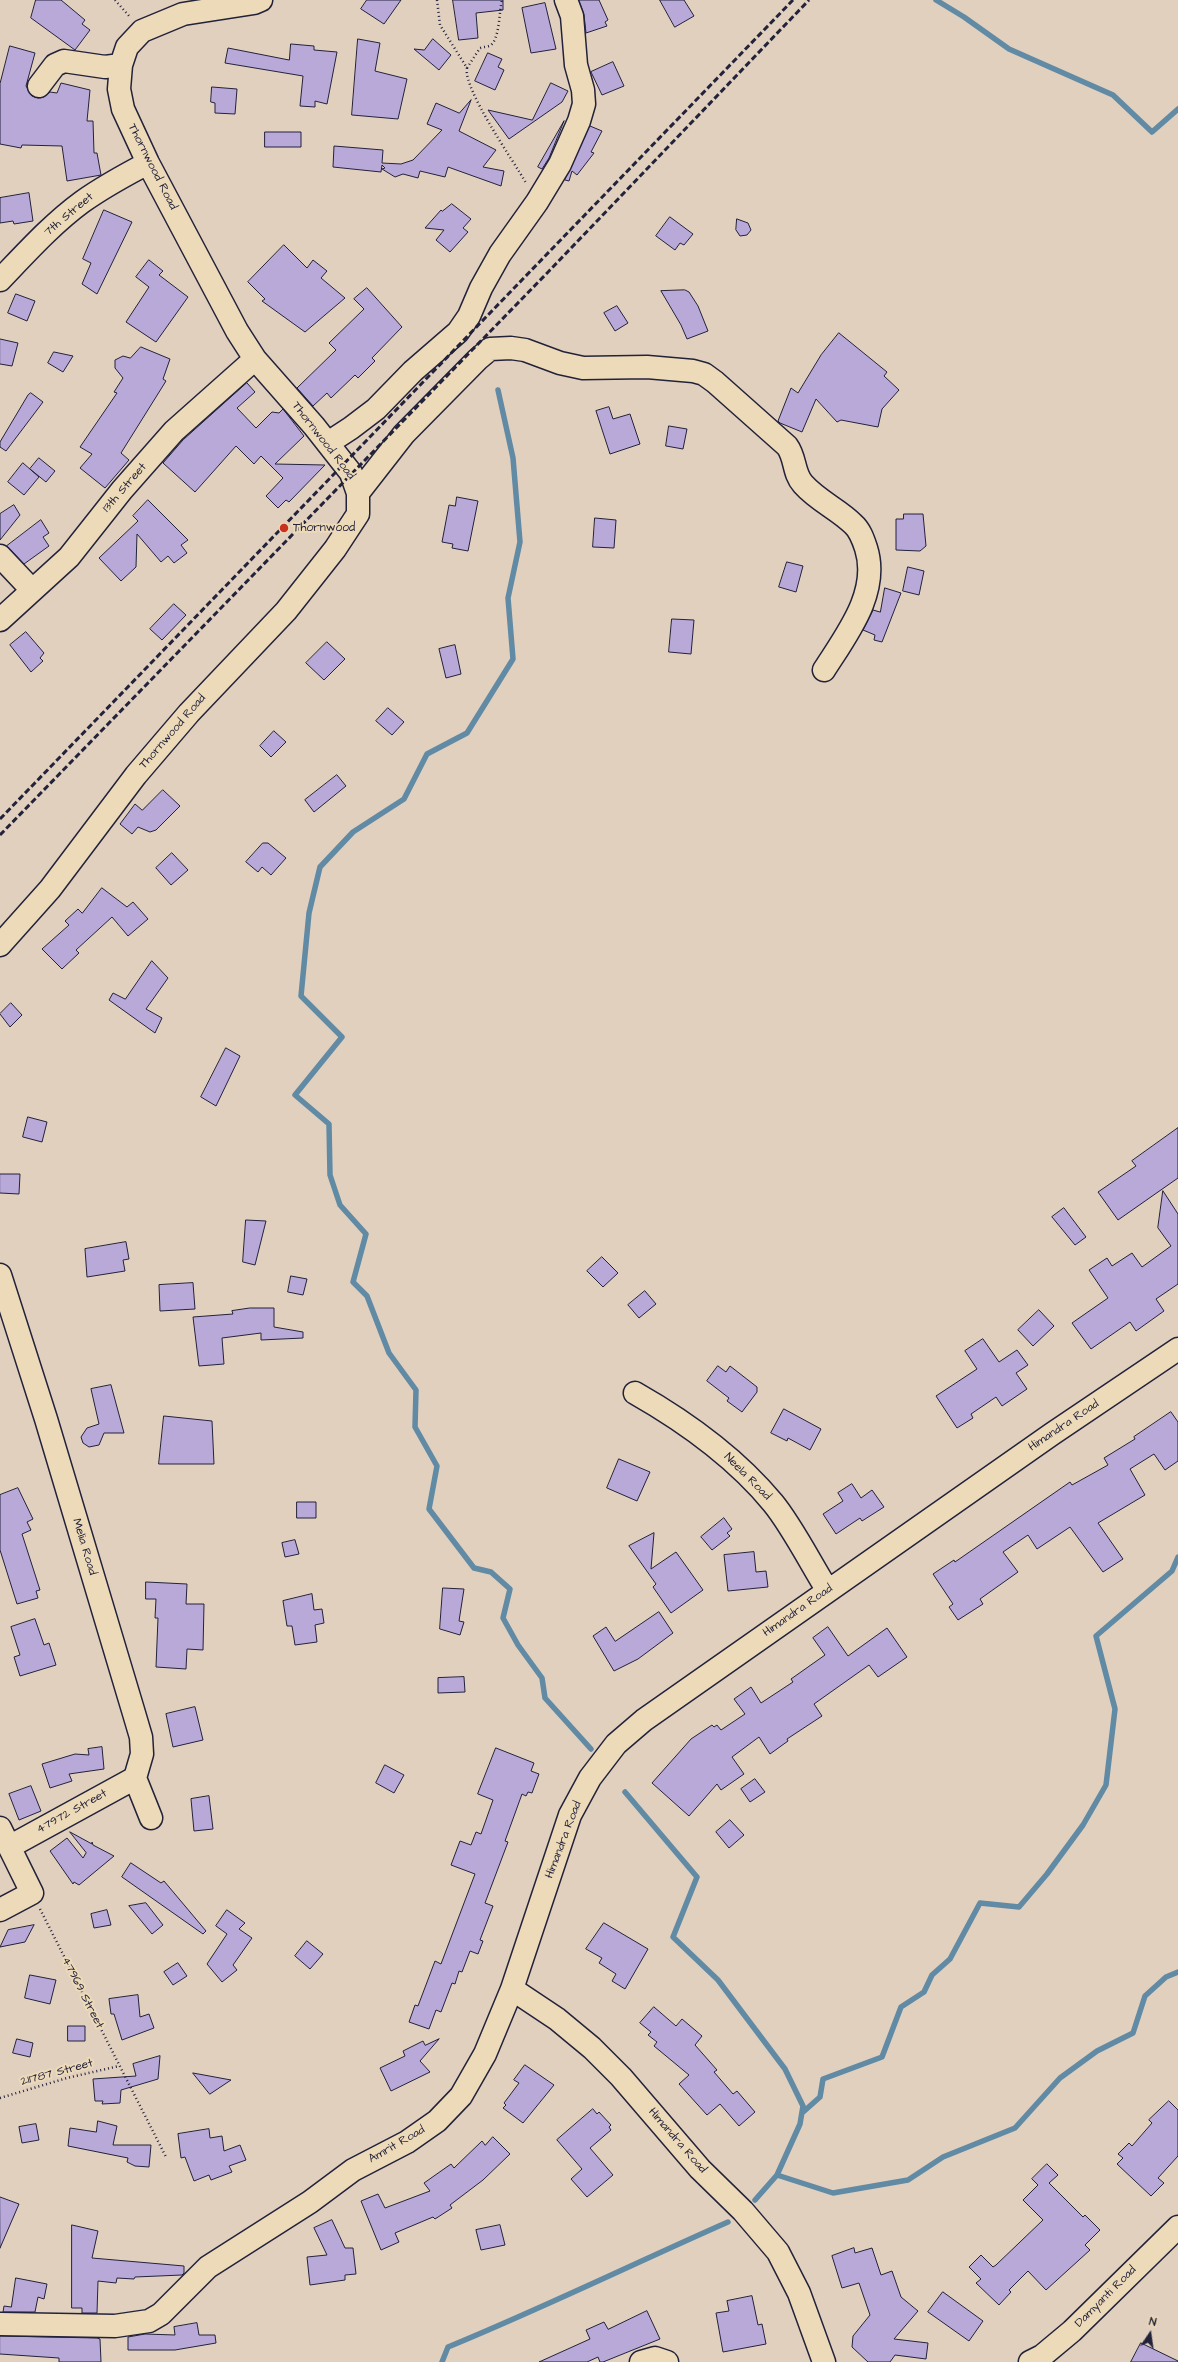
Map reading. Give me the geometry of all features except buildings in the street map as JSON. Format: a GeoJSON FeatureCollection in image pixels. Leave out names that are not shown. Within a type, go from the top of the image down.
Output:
{"type":"FeatureCollection","features":[{"type":"Feature","properties":{"kind":"street","name":"Thornwood Road"},"geometry":{"type":"LineString","coordinates":[[0,945],[50,888],[136,775],[188,713],[286,611],[335,549],[358,514],[358,494],[351,474],[328,443],[254,359],[237,331],[148,163],[123,109],[119,89],[121,65],[127,47],[142,31],[183,14],[254,3],[261,0]]}},
{"type":"Feature","properties":{"kind":"street"},"geometry":{"type":"LineString","coordinates":[[328,443],[352,428],[376,409],[413,371],[458,332],[469,316],[481,288],[500,254],[538,202],[560,164],[579,121],[584,104],[583,90],[576,65],[572,16],[566,0]]}},
{"type":"Feature","properties":{"kind":"street"},"geometry":{"type":"LineString","coordinates":[[39,86],[55,65],[64,61],[105,67],[121,65]]}},
{"type":"Feature","properties":{"kind":"street","name":"7th Street"},"geometry":{"type":"LineString","coordinates":[[0,280],[56,224],[81,203],[106,186],[148,163]]}},
{"type":"Feature","properties":{"kind":"street"},"geometry":{"type":"LineString","coordinates":[[358,494],[404,434],[478,359],[490,349],[500,348],[525,350],[560,363],[583,368],[647,367],[704,374],[736,400],[787,446],[792,452],[797,476],[802,484],[854,524],[862,534],[869,558],[870,577],[860,612],[824,670]]}},
{"type":"Feature","properties":{"kind":"street","name":"13th Street"},"geometry":{"type":"LineString","coordinates":[[0,620],[69,557],[122,490],[174,430],[254,359]]}},
{"type":"Feature","properties":{"kind":"street"},"geometry":{"type":"LineString","coordinates":[[0,556],[32,590]]}},
{"type":"Feature","properties":{"kind":"street","name":"Melia Road"},"geometry":{"type":"LineString","coordinates":[[0,1276],[46,1419],[139,1730],[142,1754],[135,1778]]}},
{"type":"Feature","properties":{"kind":"street","name":"Himandra Road"},"geometry":{"type":"LineString","coordinates":[[824,2362],[799,2293],[778,2252],[743,2211],[700,2169],[621,2077],[592,2048],[557,2019],[512,1989],[570,1815],[590,1778],[616,1744],[644,1720],[1052,1434],[1178,1349]]}},
{"type":"Feature","properties":{"kind":"street","name":"Neela Road"},"geometry":{"type":"LineString","coordinates":[[635,1393],[669,1412],[742,1469],[774,1504],[828,1591]]}},
{"type":"Feature","properties":{"kind":"street"},"geometry":{"type":"LineString","coordinates":[[135,1778],[151,1818]]}},
{"type":"Feature","properties":{"kind":"street","name":"47972 Street"},"geometry":{"type":"LineString","coordinates":[[5,1837],[135,1778]]}},
{"type":"Feature","properties":{"kind":"street"},"geometry":{"type":"LineString","coordinates":[[0,1910],[32,1893],[5,1837]]}},
{"type":"Feature","properties":{"kind":"street","name":"Amrit Road"},"geometry":{"type":"LineString","coordinates":[[0,2324],[115,2326],[149,2321],[161,2314],[208,2267],[310,2202],[353,2170],[423,2132],[461,2096],[485,2054],[512,1989]]}},
{"type":"Feature","properties":{"kind":"street","name":"Damyanti Road"},"geometry":{"type":"LineString","coordinates":[[1040,2360],[1072,2331],[1178,2227]]}},
{"type":"Feature","properties":{"kind":"street"},"geometry":{"type":"LineString","coordinates":[[641,2362],[654,2358],[667,2362]]}},
{"type":"Feature","properties":{"kind":"path"},"geometry":{"type":"LineString","coordinates":[[437,0],[440,25],[467,68]]}},
{"type":"Feature","properties":{"kind":"path"},"geometry":{"type":"LineString","coordinates":[[502,0],[498,32],[493,43],[490,46],[480,48],[467,68],[466,76],[476,98],[538,202]]}},
{"type":"Feature","properties":{"kind":"path","name":"47969 Street"},"geometry":{"type":"LineString","coordinates":[[32,1893],[166,2157]]}},
{"type":"Feature","properties":{"kind":"path","name":"211787 Street"},"geometry":{"type":"LineString","coordinates":[[0,2098],[67,2078],[119,2066]]}},
{"type":"Feature","properties":{"kind":"waterway"},"geometry":{"type":"LineString","coordinates":[[936,0],[964,17],[1009,49],[1113,95],[1152,132],[1178,109]]}},
{"type":"Feature","properties":{"kind":"waterway"},"geometry":{"type":"LineString","coordinates":[[498,390],[513,458],[520,542],[508,598],[513,659],[467,733],[427,754],[404,799],[353,832],[320,867],[309,913],[301,996],[342,1037],[295,1095],[329,1124],[330,1175],[340,1205],[366,1234],[353,1282],[367,1296],[389,1353],[416,1390],[415,1427],[437,1466],[429,1509],[474,1568],[491,1572],[510,1589],[503,1618],[518,1645],[542,1678],[545,1698],[591,1749]]}},
{"type":"Feature","properties":{"kind":"waterway"},"geometry":{"type":"LineString","coordinates":[[802,2113],[820,2097],[823,2079],[882,2057],[901,2007],[924,1992],[932,1975],[950,1959],[980,1903],[1019,1907],[1047,1874],[1083,1825],[1106,1785],[1115,1709],[1096,1636],[1172,1571],[1178,1557]]}},
{"type":"Feature","properties":{"kind":"waterway"},"geometry":{"type":"LineString","coordinates":[[625,1792],[697,1877],[673,1937],[718,1980],[785,2069],[803,2106],[800,2124],[777,2175]]}},
{"type":"Feature","properties":{"kind":"waterway"},"geometry":{"type":"LineString","coordinates":[[755,2200],[777,2175],[833,2193],[908,2180],[943,2157],[1015,2128],[1060,2078],[1097,2051],[1133,2033],[1145,1996],[1166,1977],[1178,1972]]}},
{"type":"Feature","properties":{"kind":"waterway"},"geometry":{"type":"LineString","coordinates":[[442,2362],[448,2347],[519,2317],[728,2222]]}},
{"type":"Feature","properties":{"kind":"railway"},"geometry":{"type":"LineString","coordinates":[[0,819],[793,0]]}},
{"type":"Feature","properties":{"kind":"railway"},"geometry":{"type":"LineString","coordinates":[[0,835],[550,270],[809,0]]}},
{"type":"Feature","properties":{"kind":"place","name":"Thornwood"},"geometry":{"type":"Point","coordinates":[284,528]}}]}
